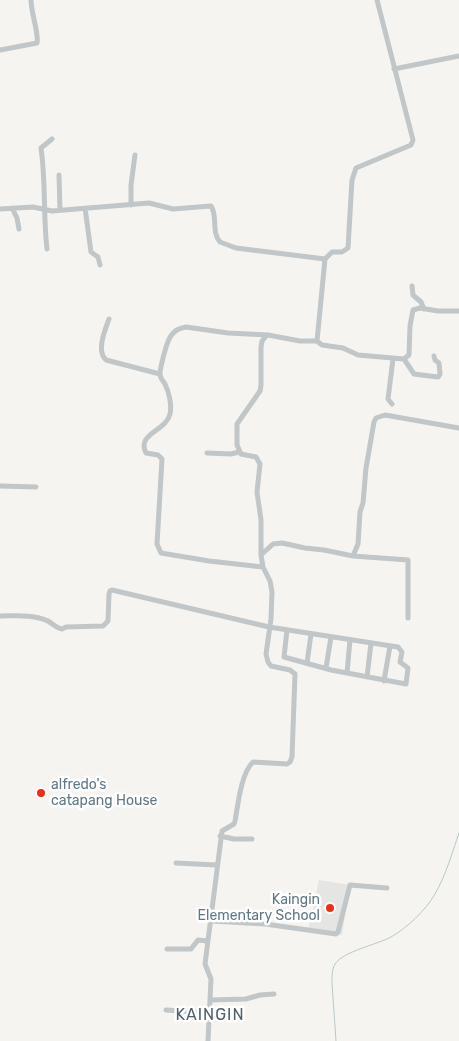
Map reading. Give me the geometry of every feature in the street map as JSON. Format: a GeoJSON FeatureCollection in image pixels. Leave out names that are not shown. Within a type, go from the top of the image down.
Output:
{"type":"FeatureCollection","features":[{"type":"Feature","properties":{"kind":"street"},"geometry":{"type":"LineString","coordinates":[[0,50],[37,43],[31,0]]}},
{"type":"Feature","properties":{"kind":"street"},"geometry":{"type":"LineString","coordinates":[[317,341],[325,259],[332,252],[342,252],[348,248],[352,180],[356,168],[412,143],[378,0]]}},
{"type":"Feature","properties":{"kind":"street"},"geometry":{"type":"LineString","coordinates":[[394,68],[459,56]]}},
{"type":"Feature","properties":{"kind":"street"},"geometry":{"type":"LineString","coordinates":[[47,249],[44,209],[45,173],[41,148],[52,139]]}},
{"type":"Feature","properties":{"kind":"street"},"geometry":{"type":"LineString","coordinates":[[131,205],[131,185],[135,155]]}},
{"type":"Feature","properties":{"kind":"street"},"geometry":{"type":"LineString","coordinates":[[59,175],[60,210]]}},
{"type":"Feature","properties":{"kind":"street"},"geometry":{"type":"LineString","coordinates":[[0,210],[33,207],[60,210],[149,204],[173,210],[211,206],[215,232],[220,242],[236,248],[325,259]]}},
{"type":"Feature","properties":{"kind":"street"},"geometry":{"type":"LineString","coordinates":[[12,208],[17,218],[19,229]]}},
{"type":"Feature","properties":{"kind":"street"},"geometry":{"type":"LineString","coordinates":[[85,208],[91,252],[98,256],[100,265]]}},
{"type":"Feature","properties":{"kind":"street"},"geometry":{"type":"LineString","coordinates":[[412,286],[413,295],[421,302],[424,309]]}},
{"type":"Feature","properties":{"kind":"street"},"geometry":{"type":"LineString","coordinates":[[263,567],[165,554],[161,553],[157,544],[162,459],[158,455],[146,453],[143,444],[147,436],[159,430],[170,414],[169,398],[160,374],[167,344],[174,331],[186,327],[228,333],[268,335],[300,342],[317,341],[322,345],[343,348],[358,354],[404,359],[409,355],[411,314],[413,310],[459,310]]}},
{"type":"Feature","properties":{"kind":"street"},"geometry":{"type":"LineString","coordinates":[[109,319],[101,351],[102,356],[106,360],[160,374]]}},
{"type":"Feature","properties":{"kind":"street"},"geometry":{"type":"LineString","coordinates":[[208,1041],[211,977],[205,968],[220,836],[223,829],[232,825],[235,821],[243,784],[251,764],[253,762],[288,764],[292,760],[295,674],[290,670],[271,666],[266,654],[271,586],[263,567],[261,555],[261,520],[257,492],[260,464],[256,457],[239,452],[237,445],[237,424],[260,391],[261,347],[262,341],[268,335]]}},
{"type":"Feature","properties":{"kind":"street"},"geometry":{"type":"LineString","coordinates":[[404,359],[414,374],[438,377],[440,374],[439,363],[435,360],[434,356]]}},
{"type":"Feature","properties":{"kind":"street"},"geometry":{"type":"LineString","coordinates":[[392,404],[388,399],[393,358]]}},
{"type":"Feature","properties":{"kind":"street"},"geometry":{"type":"LineString","coordinates":[[354,556],[358,544],[360,512],[363,503],[372,431],[376,418],[385,415],[459,428]]}},
{"type":"Feature","properties":{"kind":"street"},"geometry":{"type":"LineString","coordinates":[[207,454],[239,452]]}},
{"type":"Feature","properties":{"kind":"street"},"geometry":{"type":"LineString","coordinates":[[0,486],[36,487]]}},
{"type":"Feature","properties":{"kind":"street"},"geometry":{"type":"LineString","coordinates":[[261,555],[273,544],[282,543],[354,556],[408,560],[408,618]]}},
{"type":"Feature","properties":{"kind":"street"},"geometry":{"type":"LineString","coordinates":[[0,616],[32,616],[62,629],[103,626],[108,621],[109,594],[112,590],[269,627],[398,647],[402,652],[400,662],[408,668],[409,672],[406,684],[347,673],[284,657],[287,630]]}},
{"type":"Feature","properties":{"kind":"street"},"geometry":{"type":"LineString","coordinates":[[307,663],[311,634]]}},
{"type":"Feature","properties":{"kind":"street"},"geometry":{"type":"LineString","coordinates":[[326,668],[331,637]]}},
{"type":"Feature","properties":{"kind":"street"},"geometry":{"type":"LineString","coordinates":[[347,673],[350,640]]}},
{"type":"Feature","properties":{"kind":"street"},"geometry":{"type":"LineString","coordinates":[[366,677],[371,643]]}},
{"type":"Feature","properties":{"kind":"street"},"geometry":{"type":"LineString","coordinates":[[384,681],[390,646]]}},
{"type":"Feature","properties":{"kind":"street"},"geometry":{"type":"LineString","coordinates":[[220,836],[234,839],[252,839]]}},
{"type":"Feature","properties":{"kind":"street"},"geometry":{"type":"LineString","coordinates":[[176,863],[216,865]]}},
{"type":"Feature","properties":{"kind":"street"},"geometry":{"type":"LineString","coordinates":[[211,921],[265,924],[336,934],[350,885],[387,888]]}},
{"type":"Feature","properties":{"kind":"street"},"geometry":{"type":"LineString","coordinates":[[167,949],[191,949],[198,940],[208,941]]}},
{"type":"Feature","properties":{"kind":"street"},"geometry":{"type":"LineString","coordinates":[[210,1000],[246,999],[260,994],[274,994]]}},
{"type":"Feature","properties":{"kind":"street"},"geometry":{"type":"LineString","coordinates":[[166,1010],[210,1013]]}},
{"type":"Feature","properties":{"kind":"shaded area","name":"Kaingin Elementary School"},"geometry":{"type":"Polygon","coordinates":[[[319,880],[350,885],[342,935],[308,931],[319,880]]]}},
{"type":"Feature","properties":{"kind":"waterway"},"geometry":{"type":"LineString","coordinates":[[336,1041],[332,983],[335,964],[345,955],[391,937],[416,918],[439,887],[459,833]]}},
{"type":"Feature","properties":{"kind":"place","name":"alfredo's catapang House"},"geometry":{"type":"Point","coordinates":[41,793]}},
{"type":"Feature","properties":{"kind":"place","name":"Kaingin Elementary School"},"geometry":{"type":"Point","coordinates":[330,908]}},
{"type":"Feature","properties":{"kind":"district","name":"KAINGIN"},"geometry":{"type":"Point","coordinates":[210,1015]}}]}
